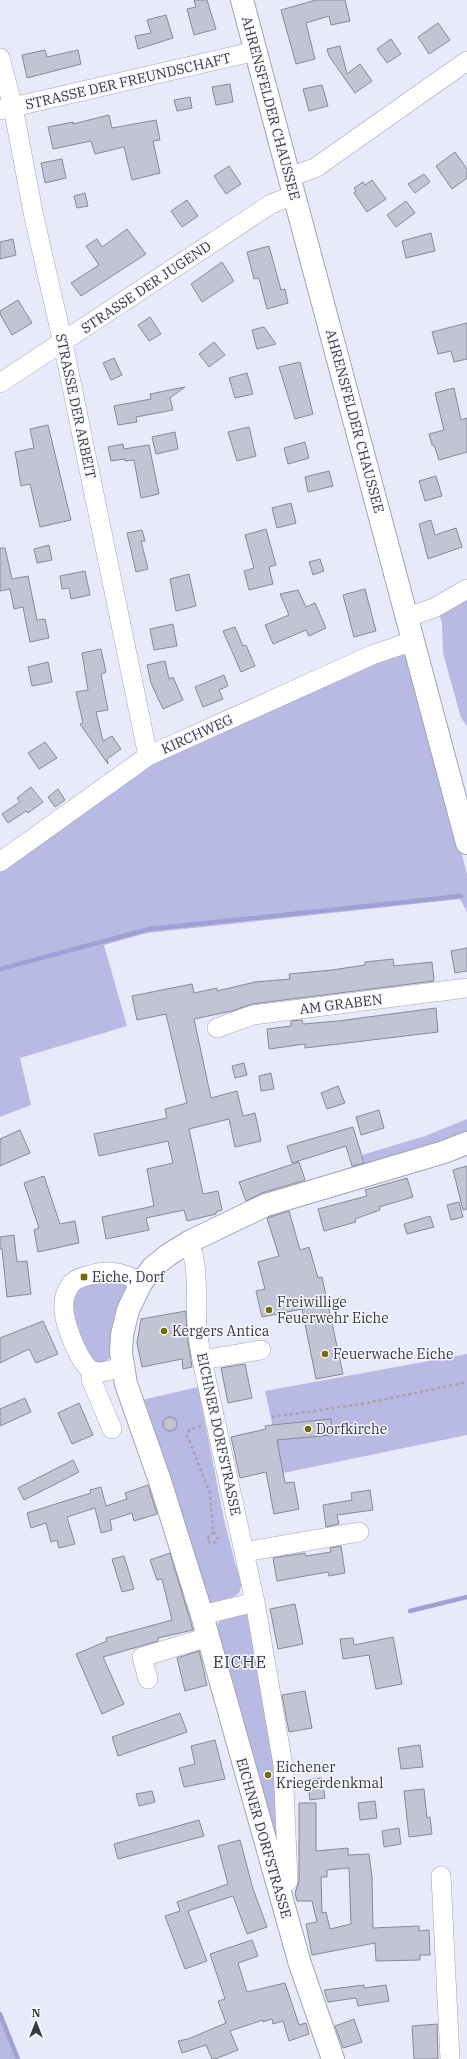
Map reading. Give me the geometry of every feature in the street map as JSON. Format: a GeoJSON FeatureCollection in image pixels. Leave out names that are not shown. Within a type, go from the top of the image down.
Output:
{"type":"FeatureCollection","features":[{"type":"Feature","properties":{"kind":"main road","name":"AHRENSFELDER CHAUSSEE"},"geometry":{"type":"LineString","coordinates":[[242,0],[408,617],[467,843]]}},
{"type":"Feature","properties":{"kind":"main road","name":"EICHNER DORFSTRASSE"},"geometry":{"type":"LineString","coordinates":[[333,2059],[300,1964],[202,1615],[160,1481],[126,1384],[121,1353],[126,1320],[132,1300],[141,1283],[153,1267],[168,1255],[189,1242],[266,1205],[444,1152],[467,1142]]}},
{"type":"Feature","properties":{"kind":"street","name":"STRASSE DER FREUNDSCHAFT"},"geometry":{"type":"LineString","coordinates":[[7,109],[256,52]]}},
{"type":"Feature","properties":{"kind":"street","name":"STRASSE DER ARBEIT"},"geometry":{"type":"LineString","coordinates":[[0,58],[7,109],[63,343],[148,756]]}},
{"type":"Feature","properties":{"kind":"street","name":"STRASSE DER JUGEND"},"geometry":{"type":"LineString","coordinates":[[0,383],[63,343],[271,204],[314,168],[467,61]]}},
{"type":"Feature","properties":{"kind":"street"},"geometry":{"type":"LineString","coordinates":[[408,617],[434,608],[467,590]]}},
{"type":"Feature","properties":{"kind":"street","name":"KIRCHWEG"},"geometry":{"type":"LineString","coordinates":[[0,862],[148,756],[372,655],[413,640]]}},
{"type":"Feature","properties":{"kind":"street","name":"AM GRABEN"},"geometry":{"type":"LineString","coordinates":[[217,1028],[253,1015],[467,988]]}},
{"type":"Feature","properties":{"kind":"street","name":"EICHNER DORFSTRASSE"},"geometry":{"type":"LineString","coordinates":[[189,1242],[195,1259],[197,1275],[197,1326],[202,1360],[244,1552],[257,1596],[273,1674],[283,1765],[288,1881]]}},
{"type":"Feature","properties":{"kind":"street"},"geometry":{"type":"LineString","coordinates":[[123,1367],[102,1372],[92,1371],[84,1365],[66,1321],[64,1310],[65,1297],[72,1284],[79,1278],[102,1272],[123,1274],[141,1283]]}},
{"type":"Feature","properties":{"kind":"street"},"geometry":{"type":"LineString","coordinates":[[202,1360],[261,1350]]}},
{"type":"Feature","properties":{"kind":"street"},"geometry":{"type":"LineString","coordinates":[[92,1371],[91,1379],[112,1429]]}},
{"type":"Feature","properties":{"kind":"street"},"geometry":{"type":"LineString","coordinates":[[244,1552],[359,1532]]}},
{"type":"Feature","properties":{"kind":"street"},"geometry":{"type":"LineString","coordinates":[[202,1615],[257,1596]]}},
{"type":"Feature","properties":{"kind":"street"},"geometry":{"type":"LineString","coordinates":[[148,1679],[142,1656],[208,1637]]}},
{"type":"Feature","properties":{"kind":"street"},"geometry":{"type":"LineString","coordinates":[[441,1876],[450,2059]]}},
{"type":"Feature","properties":{"kind":"path"},"geometry":{"type":"LineString","coordinates":[[272,1416],[368,1403],[467,1382]]}},
{"type":"Feature","properties":{"kind":"path"},"geometry":{"type":"LineString","coordinates":[[213,1532],[207,1539],[210,1543],[216,1542],[218,1539],[216,1534],[213,1532],[210,1493],[187,1435],[189,1430],[216,1422]]}},
{"type":"Feature","properties":{"kind":"shaded area"},"geometry":{"type":"Polygon","coordinates":[[[467,595],[467,726],[461,718],[443,653],[442,623],[438,611],[467,595]]]}},
{"type":"Feature","properties":{"kind":"shaded area"},"geometry":{"type":"Polygon","coordinates":[[[398,652],[411,660],[467,874],[467,912],[460,899],[147,933],[104,945],[127,1026],[20,1058],[31,1105],[0,1117],[0,872],[147,764],[398,652]]]}},
{"type":"Feature","properties":{"kind":"shaded area"},"geometry":{"type":"Polygon","coordinates":[[[467,1119],[467,1132],[450,1140],[347,1173],[344,1169],[364,1163],[362,1155],[425,1136],[467,1119]]]}},
{"type":"Feature","properties":{"kind":"shaded area"},"geometry":{"type":"Polygon","coordinates":[[[93,1278],[125,1282],[126,1288],[120,1303],[112,1353],[110,1358],[102,1364],[93,1364],[73,1328],[72,1294],[93,1278]]]}},
{"type":"Feature","properties":{"kind":"shaded area"},"geometry":{"type":"Polygon","coordinates":[[[467,1354],[467,1435],[283,1473],[265,1391],[467,1354]]]}},
{"type":"Feature","properties":{"kind":"shaded area"},"geometry":{"type":"Polygon","coordinates":[[[198,1387],[224,1519],[235,1563],[242,1583],[239,1593],[229,1600],[218,1604],[210,1603],[205,1598],[142,1400],[198,1387]]]}},
{"type":"Feature","properties":{"kind":"shaded area"},"geometry":{"type":"Polygon","coordinates":[[[250,1611],[273,1739],[281,1861],[215,1629],[220,1620],[250,1611]]]}},
{"type":"Feature","properties":{"kind":"shaded area"},"geometry":{"type":"Polygon","coordinates":[[[0,2014],[16,2059],[0,2059],[0,2014]]]}},
{"type":"Feature","properties":{"kind":"building"},"geometry":{"type":"Polygon","coordinates":[[[194,0],[207,0],[216,29],[194,35],[187,9],[196,7],[194,0]]]}},
{"type":"Feature","properties":{"kind":"building"},"geometry":{"type":"Polygon","coordinates":[[[316,0],[345,0],[350,21],[331,25],[329,16],[306,23],[315,59],[296,64],[281,10],[316,0]]]}},
{"type":"Feature","properties":{"kind":"building"},"geometry":{"type":"Polygon","coordinates":[[[166,15],[173,38],[138,49],[135,36],[151,33],[147,20],[166,15]]]}},
{"type":"Feature","properties":{"kind":"building"},"geometry":{"type":"Polygon","coordinates":[[[438,23],[450,40],[429,54],[418,37],[438,23]]]}},
{"type":"Feature","properties":{"kind":"building"},"geometry":{"type":"Polygon","coordinates":[[[391,39],[401,54],[387,63],[377,49],[391,39]]]}},
{"type":"Feature","properties":{"kind":"building"},"geometry":{"type":"Polygon","coordinates":[[[340,46],[347,74],[360,64],[372,81],[355,93],[329,56],[327,49],[340,46]]]}},
{"type":"Feature","properties":{"kind":"building"},"geometry":{"type":"Polygon","coordinates":[[[45,50],[47,57],[78,50],[81,64],[27,78],[22,55],[45,50]]]}},
{"type":"Feature","properties":{"kind":"building"},"geometry":{"type":"Polygon","coordinates":[[[230,84],[233,102],[216,105],[212,87],[230,84]]]}},
{"type":"Feature","properties":{"kind":"building"},"geometry":{"type":"Polygon","coordinates":[[[322,85],[328,106],[309,111],[303,89],[322,85]]]}},
{"type":"Feature","properties":{"kind":"building"},"geometry":{"type":"Polygon","coordinates":[[[190,97],[192,108],[177,111],[174,100],[190,97]]]}},
{"type":"Feature","properties":{"kind":"building"},"geometry":{"type":"Polygon","coordinates":[[[109,115],[112,128],[156,120],[160,140],[153,141],[160,173],[132,180],[124,147],[95,154],[91,141],[53,149],[48,127],[73,122],[73,124],[109,115]]]}},
{"type":"Feature","properties":{"kind":"building"},"geometry":{"type":"Polygon","coordinates":[[[455,152],[467,169],[467,178],[452,189],[436,166],[455,152]]]}},
{"type":"Feature","properties":{"kind":"building"},"geometry":{"type":"Polygon","coordinates":[[[62,159],[66,178],[45,183],[41,163],[62,159]]]}},
{"type":"Feature","properties":{"kind":"building"},"geometry":{"type":"Polygon","coordinates":[[[229,166],[241,184],[226,194],[214,176],[229,166]]]}},
{"type":"Feature","properties":{"kind":"building"},"geometry":{"type":"Polygon","coordinates":[[[424,174],[430,182],[415,193],[408,184],[424,174]]]}},
{"type":"Feature","properties":{"kind":"building"},"geometry":{"type":"Polygon","coordinates":[[[372,180],[386,199],[367,212],[354,193],[356,191],[354,188],[363,182],[365,185],[372,180]]]}},
{"type":"Feature","properties":{"kind":"building"},"geometry":{"type":"Polygon","coordinates":[[[85,193],[88,206],[77,208],[74,196],[85,193]]]}},
{"type":"Feature","properties":{"kind":"building"},"geometry":{"type":"Polygon","coordinates":[[[187,200],[198,216],[182,227],[171,211],[187,200]]]}},
{"type":"Feature","properties":{"kind":"building"},"geometry":{"type":"Polygon","coordinates":[[[406,201],[415,213],[396,227],[387,215],[406,201]]]}},
{"type":"Feature","properties":{"kind":"building"},"geometry":{"type":"Polygon","coordinates":[[[127,229],[146,254],[81,296],[71,283],[99,265],[86,246],[97,239],[102,247],[127,229]]]}},
{"type":"Feature","properties":{"kind":"building"},"geometry":{"type":"Polygon","coordinates":[[[431,233],[435,251],[406,258],[402,241],[431,233]]]}},
{"type":"Feature","properties":{"kind":"building"},"geometry":{"type":"Polygon","coordinates":[[[13,239],[16,255],[0,259],[0,242],[13,239]]]}},
{"type":"Feature","properties":{"kind":"building"},"geometry":{"type":"Polygon","coordinates":[[[269,246],[281,290],[285,289],[288,303],[267,309],[259,278],[254,279],[247,252],[269,246]]]}},
{"type":"Feature","properties":{"kind":"building"},"geometry":{"type":"Polygon","coordinates":[[[222,262],[234,281],[202,302],[191,284],[222,262]]]}},
{"type":"Feature","properties":{"kind":"building"},"geometry":{"type":"Polygon","coordinates":[[[18,300],[32,323],[12,335],[0,314],[0,311],[18,300]]]}},
{"type":"Feature","properties":{"kind":"building"},"geometry":{"type":"Polygon","coordinates":[[[150,317],[161,334],[149,341],[138,325],[150,317]]]}},
{"type":"Feature","properties":{"kind":"building"},"geometry":{"type":"Polygon","coordinates":[[[467,323],[467,359],[454,362],[451,351],[438,354],[432,332],[467,323]]]}},
{"type":"Feature","properties":{"kind":"building"},"geometry":{"type":"Polygon","coordinates":[[[264,327],[276,344],[257,349],[252,330],[264,327]]]}},
{"type":"Feature","properties":{"kind":"building"},"geometry":{"type":"Polygon","coordinates":[[[214,342],[225,355],[209,367],[199,354],[214,342]]]}},
{"type":"Feature","properties":{"kind":"building"},"geometry":{"type":"Polygon","coordinates":[[[114,358],[122,375],[111,380],[103,363],[114,358]]]}},
{"type":"Feature","properties":{"kind":"building"},"geometry":{"type":"Polygon","coordinates":[[[300,362],[313,414],[295,419],[279,367],[300,362]]]}},
{"type":"Feature","properties":{"kind":"building"},"geometry":{"type":"Polygon","coordinates":[[[247,373],[253,394],[235,398],[229,378],[247,373]]]}},
{"type":"Feature","properties":{"kind":"building"},"geometry":{"type":"Polygon","coordinates":[[[185,387],[170,398],[173,410],[136,417],[137,422],[118,425],[114,406],[151,399],[150,394],[185,387]]]}},
{"type":"Feature","properties":{"kind":"building"},"geometry":{"type":"Polygon","coordinates":[[[454,388],[461,420],[467,418],[467,452],[439,460],[429,434],[444,430],[435,393],[454,388]]]}},
{"type":"Feature","properties":{"kind":"building"},"geometry":{"type":"Polygon","coordinates":[[[48,425],[71,520],[40,527],[30,484],[21,486],[15,452],[34,448],[30,429],[48,425]]]}},
{"type":"Feature","properties":{"kind":"building"},"geometry":{"type":"Polygon","coordinates":[[[249,427],[256,456],[237,461],[228,432],[249,427]]]}},
{"type":"Feature","properties":{"kind":"building"},"geometry":{"type":"Polygon","coordinates":[[[175,432],[178,449],[156,454],[152,437],[175,432]]]}},
{"type":"Feature","properties":{"kind":"building"},"geometry":{"type":"Polygon","coordinates":[[[305,442],[309,458],[288,464],[284,448],[305,442]]]}},
{"type":"Feature","properties":{"kind":"building"},"geometry":{"type":"Polygon","coordinates":[[[123,444],[124,449],[149,445],[159,494],[141,498],[134,460],[125,461],[125,459],[111,461],[108,447],[123,444]]]}},
{"type":"Feature","properties":{"kind":"building"},"geometry":{"type":"Polygon","coordinates":[[[329,471],[333,486],[308,492],[305,477],[329,471]]]}},
{"type":"Feature","properties":{"kind":"building"},"geometry":{"type":"Polygon","coordinates":[[[436,476],[442,496],[425,501],[419,481],[436,476]]]}},
{"type":"Feature","properties":{"kind":"building"},"geometry":{"type":"Polygon","coordinates":[[[291,503],[296,523],[277,528],[272,508],[291,503]]]}},
{"type":"Feature","properties":{"kind":"building"},"geometry":{"type":"Polygon","coordinates":[[[431,520],[435,535],[456,528],[462,547],[428,559],[419,524],[431,520]]]}},
{"type":"Feature","properties":{"kind":"building"},"geometry":{"type":"Polygon","coordinates":[[[266,529],[276,565],[269,567],[273,584],[249,590],[244,571],[254,568],[245,535],[266,529]]]}},
{"type":"Feature","properties":{"kind":"building"},"geometry":{"type":"Polygon","coordinates":[[[142,530],[145,541],[141,541],[148,569],[136,572],[127,533],[142,530]]]}},
{"type":"Feature","properties":{"kind":"building"},"geometry":{"type":"Polygon","coordinates":[[[49,545],[52,560],[37,563],[34,549],[49,545]]]}},
{"type":"Feature","properties":{"kind":"building"},"geometry":{"type":"Polygon","coordinates":[[[0,548],[5,548],[12,579],[28,576],[37,620],[45,619],[49,638],[30,642],[23,607],[14,609],[10,589],[0,591],[0,548]]]}},
{"type":"Feature","properties":{"kind":"building"},"geometry":{"type":"Polygon","coordinates":[[[320,559],[324,571],[313,575],[309,562],[320,559]]]}},
{"type":"Feature","properties":{"kind":"building"},"geometry":{"type":"Polygon","coordinates":[[[85,571],[90,595],[71,599],[69,588],[62,589],[60,576],[85,571]]]}},
{"type":"Feature","properties":{"kind":"building"},"geometry":{"type":"Polygon","coordinates":[[[189,574],[196,606],[176,611],[170,579],[189,574]]]}},
{"type":"Feature","properties":{"kind":"building"},"geometry":{"type":"Polygon","coordinates":[[[365,589],[376,631],[354,637],[343,595],[365,589]]]}},
{"type":"Feature","properties":{"kind":"building"},"geometry":{"type":"Polygon","coordinates":[[[298,590],[306,607],[315,603],[326,628],[309,636],[306,630],[273,644],[265,625],[289,615],[280,594],[298,590]]]}},
{"type":"Feature","properties":{"kind":"building"},"geometry":{"type":"Polygon","coordinates":[[[173,624],[177,646],[154,650],[150,629],[173,624]]]}},
{"type":"Feature","properties":{"kind":"building"},"geometry":{"type":"Polygon","coordinates":[[[235,627],[243,646],[246,645],[255,666],[241,672],[223,631],[235,627]]]}},
{"type":"Feature","properties":{"kind":"building"},"geometry":{"type":"Polygon","coordinates":[[[101,649],[106,672],[101,674],[108,710],[96,712],[103,741],[112,736],[121,749],[107,759],[108,764],[80,724],[83,723],[76,692],[88,690],[82,653],[101,649]]]}},
{"type":"Feature","properties":{"kind":"building"},"geometry":{"type":"Polygon","coordinates":[[[165,661],[169,679],[173,677],[183,700],[163,709],[151,683],[147,665],[165,661]]]}},
{"type":"Feature","properties":{"kind":"building"},"geometry":{"type":"Polygon","coordinates":[[[48,662],[52,682],[32,686],[28,667],[48,662]]]}},
{"type":"Feature","properties":{"kind":"building"},"geometry":{"type":"Polygon","coordinates":[[[224,675],[228,686],[219,690],[223,699],[203,707],[195,687],[224,675]]]}},
{"type":"Feature","properties":{"kind":"building"},"geometry":{"type":"Polygon","coordinates":[[[45,742],[57,758],[39,769],[28,753],[45,742]]]}},
{"type":"Feature","properties":{"kind":"building"},"geometry":{"type":"Polygon","coordinates":[[[31,787],[43,802],[28,813],[26,811],[8,823],[2,814],[20,802],[17,798],[31,787]]]}},
{"type":"Feature","properties":{"kind":"building"},"geometry":{"type":"Polygon","coordinates":[[[58,789],[65,800],[55,807],[48,797],[58,789]]]}},
{"type":"Feature","properties":{"kind":"building"},"geometry":{"type":"Polygon","coordinates":[[[467,948],[467,971],[455,973],[451,951],[467,948]]]}},
{"type":"Feature","properties":{"kind":"building"},"geometry":{"type":"Polygon","coordinates":[[[393,959],[394,966],[432,962],[434,981],[252,1004],[232,1011],[194,1019],[211,1098],[237,1091],[243,1116],[255,1113],[261,1141],[235,1147],[229,1119],[189,1129],[203,1194],[218,1191],[222,1210],[216,1212],[216,1214],[187,1221],[184,1210],[146,1218],[149,1230],[106,1239],[102,1217],[154,1206],[147,1169],[173,1163],[168,1141],[99,1156],[94,1134],[167,1118],[165,1109],[187,1103],[166,1014],[137,1020],[132,996],[192,984],[194,993],[217,988],[217,991],[255,982],[290,979],[289,974],[332,970],[365,965],[365,962],[393,959]]]}},
{"type":"Feature","properties":{"kind":"building"},"geometry":{"type":"Polygon","coordinates":[[[436,1008],[438,1032],[305,1048],[305,1044],[269,1049],[267,1029],[291,1026],[291,1021],[302,1020],[303,1024],[338,1021],[436,1008]]]}},
{"type":"Feature","properties":{"kind":"building"},"geometry":{"type":"Polygon","coordinates":[[[244,1063],[247,1075],[235,1078],[232,1066],[244,1063]]]}},
{"type":"Feature","properties":{"kind":"building"},"geometry":{"type":"Polygon","coordinates":[[[271,1073],[274,1089],[261,1091],[259,1076],[271,1073]]]}},
{"type":"Feature","properties":{"kind":"building"},"geometry":{"type":"Polygon","coordinates":[[[338,1086],[345,1103],[327,1109],[321,1093],[338,1086]]]}},
{"type":"Feature","properties":{"kind":"building"},"geometry":{"type":"Polygon","coordinates":[[[379,1110],[384,1128],[361,1135],[356,1117],[379,1110]]]}},
{"type":"Feature","properties":{"kind":"building"},"geometry":{"type":"Polygon","coordinates":[[[353,1127],[364,1163],[352,1166],[346,1146],[292,1163],[287,1146],[353,1127]]]}},
{"type":"Feature","properties":{"kind":"building"},"geometry":{"type":"Polygon","coordinates":[[[20,1130],[30,1153],[0,1166],[0,1139],[20,1130]]]}},
{"type":"Feature","properties":{"kind":"building"},"geometry":{"type":"Polygon","coordinates":[[[299,1162],[305,1180],[262,1193],[246,1201],[239,1182],[299,1162]]]}},
{"type":"Feature","properties":{"kind":"building"},"geometry":{"type":"Polygon","coordinates":[[[467,1166],[467,1209],[463,1210],[453,1170],[467,1166]]]}},
{"type":"Feature","properties":{"kind":"building"},"geometry":{"type":"Polygon","coordinates":[[[44,1176],[60,1224],[75,1221],[79,1243],[38,1252],[34,1230],[39,1228],[24,1183],[44,1176]]]}},
{"type":"Feature","properties":{"kind":"building"},"geometry":{"type":"Polygon","coordinates":[[[407,1178],[413,1197],[379,1207],[380,1210],[355,1219],[356,1222],[324,1231],[318,1209],[367,1196],[365,1190],[407,1178]]]}},
{"type":"Feature","properties":{"kind":"building"},"geometry":{"type":"Polygon","coordinates":[[[459,1202],[463,1217],[451,1220],[447,1205],[459,1202]]]}},
{"type":"Feature","properties":{"kind":"building"},"geometry":{"type":"Polygon","coordinates":[[[289,1211],[300,1250],[309,1247],[318,1278],[322,1277],[343,1374],[316,1379],[302,1309],[262,1317],[256,1291],[265,1289],[258,1262],[279,1256],[267,1218],[289,1211]]]}},
{"type":"Feature","properties":{"kind":"building"},"geometry":{"type":"Polygon","coordinates":[[[430,1216],[434,1227],[407,1234],[404,1224],[430,1216]]]}},
{"type":"Feature","properties":{"kind":"building"},"geometry":{"type":"Polygon","coordinates":[[[14,1235],[17,1262],[27,1261],[31,1294],[7,1297],[2,1249],[0,1249],[0,1237],[14,1235]]]}},
{"type":"Feature","properties":{"kind":"building","name":"Kergers Antica"},"geometry":{"type":"Polygon","coordinates":[[[186,1311],[187,1336],[192,1367],[183,1369],[182,1359],[142,1367],[137,1343],[141,1319],[186,1311]]]}},
{"type":"Feature","properties":{"kind":"building"},"geometry":{"type":"Polygon","coordinates":[[[43,1321],[58,1354],[36,1363],[29,1349],[0,1363],[0,1338],[43,1321]]]}},
{"type":"Feature","properties":{"kind":"building"},"geometry":{"type":"Polygon","coordinates":[[[245,1364],[252,1398],[228,1403],[221,1368],[245,1364]]]}},
{"type":"Feature","properties":{"kind":"building"},"geometry":{"type":"Polygon","coordinates":[[[25,1398],[31,1412],[0,1426],[0,1409],[25,1398]]]}},
{"type":"Feature","properties":{"kind":"building"},"geometry":{"type":"Polygon","coordinates":[[[79,1403],[93,1435],[72,1444],[58,1413],[79,1403]]]}},
{"type":"Feature","properties":{"kind":"building"},"geometry":{"type":"Polygon","coordinates":[[[170,1417],[175,1419],[177,1424],[175,1429],[170,1431],[165,1429],[163,1424],[165,1419],[170,1417]]]}},
{"type":"Feature","properties":{"kind":"building"},"geometry":{"type":"Polygon","coordinates":[[[331,1419],[332,1435],[277,1440],[285,1483],[294,1482],[299,1509],[274,1514],[266,1472],[240,1478],[231,1437],[266,1429],[265,1426],[331,1419]]]}},
{"type":"Feature","properties":{"kind":"building"},"geometry":{"type":"Polygon","coordinates":[[[73,1460],[79,1472],[24,1500],[18,1488],[73,1460]]]}},
{"type":"Feature","properties":{"kind":"building"},"geometry":{"type":"Polygon","coordinates":[[[148,1485],[157,1514],[134,1521],[132,1513],[110,1520],[112,1530],[101,1533],[95,1508],[67,1517],[75,1544],[59,1548],[57,1540],[51,1542],[46,1523],[31,1528],[27,1513],[91,1493],[90,1490],[101,1487],[106,1506],[127,1499],[125,1493],[148,1485]]]}},
{"type":"Feature","properties":{"kind":"building"},"geometry":{"type":"Polygon","coordinates":[[[370,1490],[373,1510],[337,1515],[339,1524],[326,1527],[323,1505],[352,1500],[351,1493],[370,1490]]]}},
{"type":"Feature","properties":{"kind":"building"},"geometry":{"type":"Polygon","coordinates":[[[341,1546],[345,1573],[329,1576],[328,1572],[277,1581],[273,1558],[305,1553],[306,1556],[331,1552],[330,1548],[341,1546]]]}},
{"type":"Feature","properties":{"kind":"building"},"geometry":{"type":"Polygon","coordinates":[[[170,1553],[193,1630],[158,1638],[158,1641],[103,1657],[124,1704],[102,1714],[76,1654],[107,1641],[106,1638],[172,1620],[162,1579],[157,1580],[150,1560],[170,1553]]]}},
{"type":"Feature","properties":{"kind":"building"},"geometry":{"type":"Polygon","coordinates":[[[124,1556],[134,1589],[122,1592],[112,1559],[124,1556]]]}},
{"type":"Feature","properties":{"kind":"building"},"geometry":{"type":"Polygon","coordinates":[[[295,1604],[303,1644],[278,1649],[270,1609],[295,1604]]]}},
{"type":"Feature","properties":{"kind":"building"},"geometry":{"type":"Polygon","coordinates":[[[393,1637],[402,1684],[376,1689],[369,1655],[343,1659],[340,1639],[353,1638],[354,1645],[393,1637]]]}},
{"type":"Feature","properties":{"kind":"building"},"geometry":{"type":"Polygon","coordinates":[[[199,1651],[207,1685],[185,1691],[177,1658],[199,1651]]]}},
{"type":"Feature","properties":{"kind":"building"},"geometry":{"type":"Polygon","coordinates":[[[305,1691],[312,1728],[289,1732],[282,1695],[305,1691]]]}},
{"type":"Feature","properties":{"kind":"building"},"geometry":{"type":"Polygon","coordinates":[[[180,1713],[187,1732],[118,1756],[112,1737],[180,1713]]]}},
{"type":"Feature","properties":{"kind":"building"},"geometry":{"type":"Polygon","coordinates":[[[215,1740],[225,1779],[184,1787],[179,1768],[195,1764],[191,1746],[215,1740]]]}},
{"type":"Feature","properties":{"kind":"building"},"geometry":{"type":"Polygon","coordinates":[[[420,1745],[423,1767],[401,1769],[398,1748],[420,1745]]]}},
{"type":"Feature","properties":{"kind":"building"},"geometry":{"type":"Polygon","coordinates":[[[322,1778],[325,1798],[310,1800],[307,1780],[322,1778]]]}},
{"type":"Feature","properties":{"kind":"building"},"geometry":{"type":"Polygon","coordinates":[[[424,1789],[427,1818],[430,1817],[432,1834],[409,1837],[404,1791],[424,1789]]]}},
{"type":"Feature","properties":{"kind":"building"},"geometry":{"type":"Polygon","coordinates":[[[152,1791],[155,1802],[139,1806],[136,1794],[152,1791]]]}},
{"type":"Feature","properties":{"kind":"building"},"geometry":{"type":"Polygon","coordinates":[[[375,1801],[377,1818],[360,1820],[358,1803],[375,1801]]]}},
{"type":"Feature","properties":{"kind":"building"},"geometry":{"type":"Polygon","coordinates":[[[299,1803],[316,1803],[316,1851],[348,1848],[348,1855],[369,1854],[372,1877],[373,1928],[419,1926],[419,1931],[429,1930],[430,1955],[420,1955],[420,1960],[376,1961],[375,1943],[312,1955],[306,1924],[317,1922],[312,1901],[297,1901],[295,1893],[299,1881],[299,1803]],[[349,1868],[327,1870],[327,1877],[321,1877],[322,1913],[326,1912],[330,1929],[351,1924],[349,1868]]]}},
{"type":"Feature","properties":{"kind":"building"},"geometry":{"type":"Polygon","coordinates":[[[199,1820],[204,1836],[118,1859],[114,1844],[199,1820]]]}},
{"type":"Feature","properties":{"kind":"building"},"geometry":{"type":"Polygon","coordinates":[[[399,1828],[401,1844],[384,1847],[382,1831],[399,1828]]]}},
{"type":"Feature","properties":{"kind":"building"},"geometry":{"type":"Polygon","coordinates":[[[240,1840],[253,1889],[267,1927],[247,1934],[233,1896],[188,1911],[207,1961],[185,1969],[165,1916],[180,1911],[177,1902],[228,1884],[218,1846],[240,1840]]]}},
{"type":"Feature","properties":{"kind":"building"},"geometry":{"type":"Polygon","coordinates":[[[252,1940],[258,1956],[238,1963],[247,1992],[285,1983],[299,2025],[306,2023],[309,2034],[289,2041],[283,2021],[273,2024],[272,2019],[263,2022],[263,2020],[230,2031],[238,2050],[215,2059],[212,2059],[206,2045],[182,2053],[178,2041],[188,2039],[226,2023],[218,2001],[225,1999],[210,1954],[252,1940]]]}},
{"type":"Feature","properties":{"kind":"building"},"geometry":{"type":"Polygon","coordinates":[[[364,1985],[364,1988],[386,1985],[389,2001],[358,2006],[356,1998],[328,2002],[324,1990],[364,1985]]]}},
{"type":"Feature","properties":{"kind":"building"},"geometry":{"type":"Polygon","coordinates":[[[354,2019],[362,2042],[343,2048],[335,2026],[354,2019]]]}},
{"type":"Feature","properties":{"kind":"building"},"geometry":{"type":"Polygon","coordinates":[[[437,2024],[438,2059],[414,2059],[412,2026],[437,2024]]]}},
{"type":"Feature","properties":{"kind":"waterway"},"geometry":{"type":"LineString","coordinates":[[0,969],[149,929],[461,896]]}},
{"type":"Feature","properties":{"kind":"waterway"},"geometry":{"type":"LineString","coordinates":[[410,1611],[467,1597]]}},
{"type":"Feature","properties":{"kind":"waterway"},"geometry":{"type":"LineString","coordinates":[[0,2014],[18,2059]]}},
{"type":"Feature","properties":{"kind":"place","name":"Eiche, Dorf"},"geometry":{"type":"Point","coordinates":[84,1277]}},
{"type":"Feature","properties":{"kind":"place","name":"Freiwillige Feuerwehr Eiche"},"geometry":{"type":"Point","coordinates":[269,1310]}},
{"type":"Feature","properties":{"kind":"place","name":"Kergers Antica"},"geometry":{"type":"Point","coordinates":[164,1331]}},
{"type":"Feature","properties":{"kind":"place","name":"Feuerwache Eiche"},"geometry":{"type":"Point","coordinates":[325,1354]}},
{"type":"Feature","properties":{"kind":"place","name":"Dorfkirche"},"geometry":{"type":"Point","coordinates":[308,1429]}},
{"type":"Feature","properties":{"kind":"place","name":"Eichener Kriegerdenkmal"},"geometry":{"type":"Point","coordinates":[268,1775]}},
{"type":"Feature","properties":{"kind":"district","name":"EICHE"},"geometry":{"type":"Point","coordinates":[240,1662]}}]}
